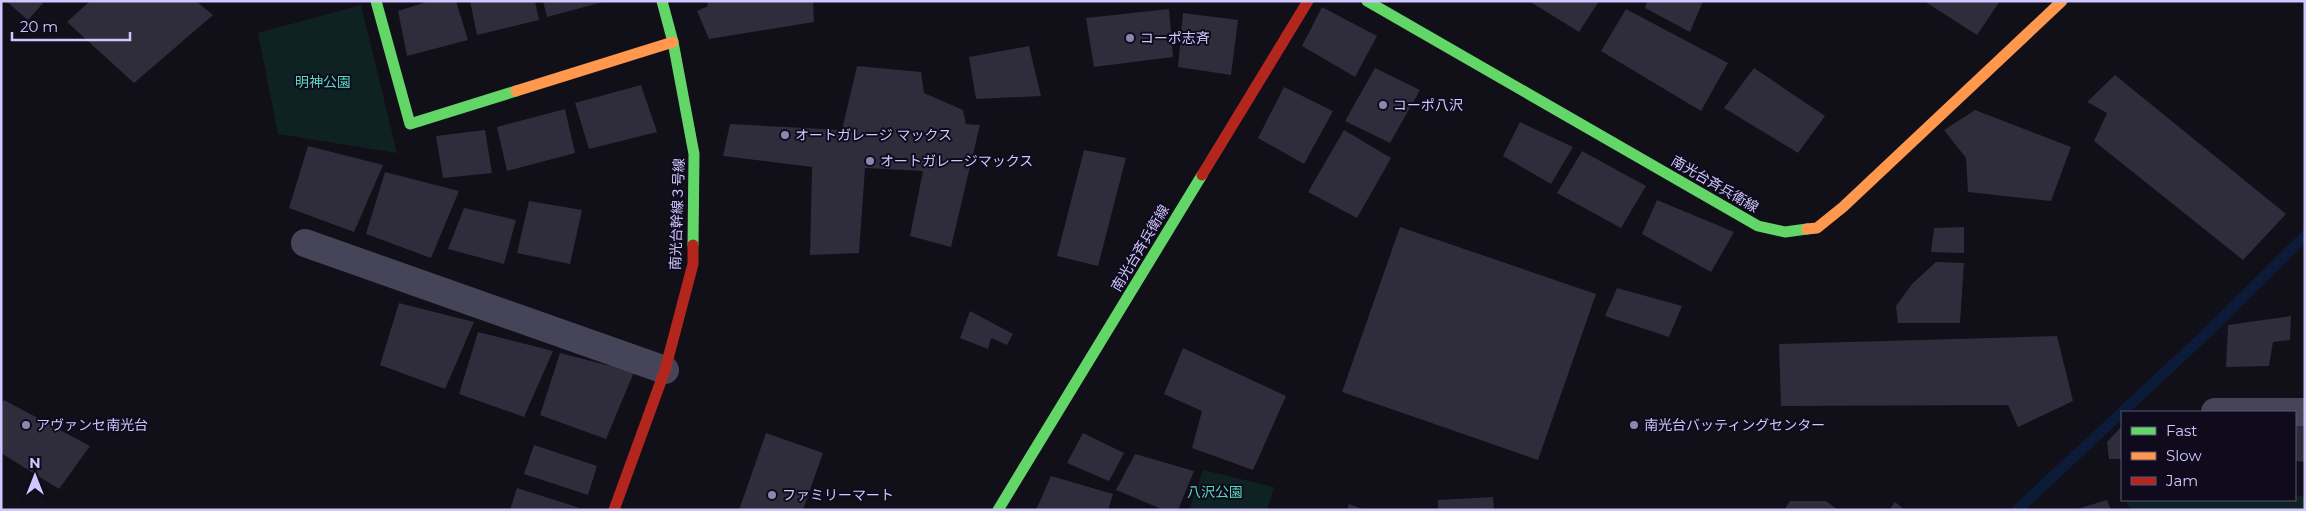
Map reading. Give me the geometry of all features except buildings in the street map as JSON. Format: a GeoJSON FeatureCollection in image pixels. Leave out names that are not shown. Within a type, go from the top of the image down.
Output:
{"type":"FeatureCollection","features":[{"type":"Feature","properties":{"kind":"street"},"geometry":{"type":"LineString","coordinates":[[376,1],[410,124],[673,42]]}},
{"type":"Feature","properties":{"kind":"street","name":"南光台幹線３号線"},"geometry":{"type":"LineString","coordinates":[[614,510],[666,370],[693,264],[694,154],[673,42],[662,1]]}},
{"type":"Feature","properties":{"kind":"street","name":"南光台斉兵衛線"},"geometry":{"type":"LineString","coordinates":[[998,510],[1308,1]]}},
{"type":"Feature","properties":{"kind":"street","name":"南光台斉兵衛線"},"geometry":{"type":"LineString","coordinates":[[1367,1],[1758,226],[1785,232],[1817,228],[1843,207],[2062,1]]}},
{"type":"Feature","properties":{"kind":"street"},"geometry":{"type":"LineString","coordinates":[[305,244],[666,370]]}},
{"type":"Feature","properties":{"kind":"green space","name":"明神公園"},"geometry":{"type":"Polygon","coordinates":[[[361,5],[397,153],[278,134],[258,33],[361,5]]]}},
{"type":"Feature","properties":{"kind":"green space","name":"八沢公園"},"geometry":{"type":"Polygon","coordinates":[[[1203,470],[1274,487],[1267,510],[1189,510],[1203,470]]]}},
{"type":"Feature","properties":{"kind":"green space"},"geometry":{"type":"Polygon","coordinates":[[[2296,496],[2305,496],[2305,510],[2130,510],[2126,501],[2296,501],[2296,496]]]}},
{"type":"Feature","properties":{"kind":"waterway"},"geometry":{"type":"LineString","coordinates":[[2123,411],[2206,334],[2305,236]]}},
{"type":"Feature","properties":{"kind":"waterway"},"geometry":{"type":"LineString","coordinates":[[2017,510],[2121,413]]}},
{"type":"Feature","properties":{"kind":"traffic: fast"},"geometry":{"type":"LineString","coordinates":[[376,1],[410,124],[516,91]]}},
{"type":"Feature","properties":{"kind":"traffic: fast"},"geometry":{"type":"LineString","coordinates":[[662,1],[673,42],[694,154],[693,245]]}},
{"type":"Feature","properties":{"kind":"traffic: fast"},"geometry":{"type":"LineString","coordinates":[[1367,1],[1758,226],[1785,232],[1807,229]]}},
{"type":"Feature","properties":{"kind":"traffic: fast"},"geometry":{"type":"LineString","coordinates":[[998,510],[1202,175]]}},
{"type":"Feature","properties":{"kind":"traffic: slow"},"geometry":{"type":"LineString","coordinates":[[1807,229],[1817,228],[1843,207],[2062,1]]}},
{"type":"Feature","properties":{"kind":"traffic: slow"},"geometry":{"type":"LineString","coordinates":[[516,91],[673,42]]}},
{"type":"Feature","properties":{"kind":"traffic: jam"},"geometry":{"type":"LineString","coordinates":[[1202,175],[1308,1]]}},
{"type":"Feature","properties":{"kind":"traffic: jam"},"geometry":{"type":"LineString","coordinates":[[614,510],[665,370],[693,264],[693,245]]}},
{"type":"Feature","properties":{"kind":"place","name":"コーポ志斉"},"geometry":{"type":"Point","coordinates":[1130,38]}},
{"type":"Feature","properties":{"kind":"place","name":"コーポ八沢"},"geometry":{"type":"Point","coordinates":[1383,105]}},
{"type":"Feature","properties":{"kind":"place","name":"オートガレージ マックス"},"geometry":{"type":"Point","coordinates":[785,135]}},
{"type":"Feature","properties":{"kind":"place","name":"オートガレージマックス"},"geometry":{"type":"Point","coordinates":[870,161]}},
{"type":"Feature","properties":{"kind":"place","name":"アヴァンセ南光台"},"geometry":{"type":"Point","coordinates":[26,425]}},
{"type":"Feature","properties":{"kind":"place","name":"南光台バッティングセンター"},"geometry":{"type":"Point","coordinates":[1634,425]}},
{"type":"Feature","properties":{"kind":"place","name":"ファミリーマート"},"geometry":{"type":"Point","coordinates":[772,495]}}]}
